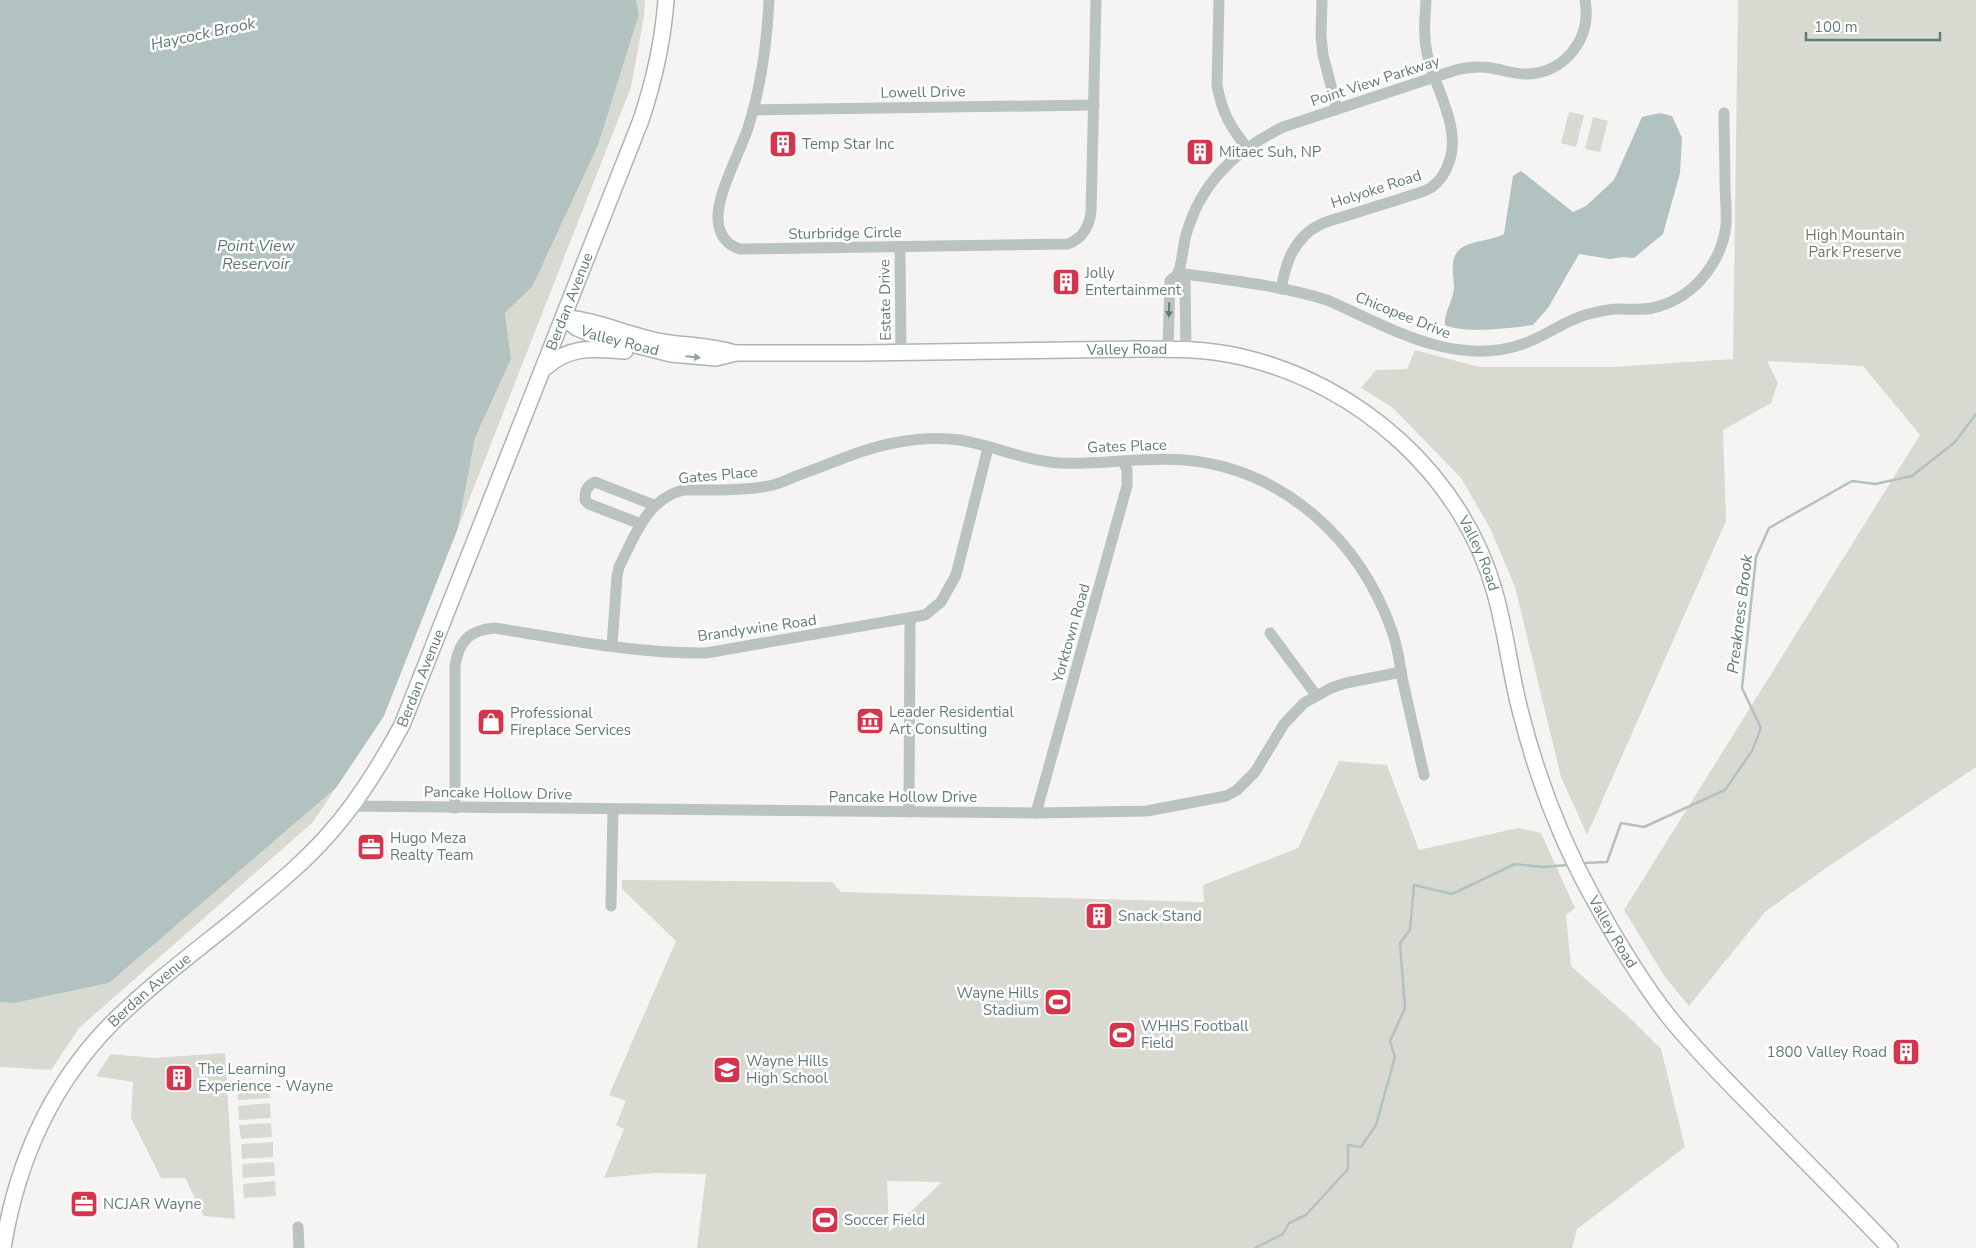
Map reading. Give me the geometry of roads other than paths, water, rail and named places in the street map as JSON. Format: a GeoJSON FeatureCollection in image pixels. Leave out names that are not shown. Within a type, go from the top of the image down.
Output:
{"type":"FeatureCollection","features":[{"type":"Feature","properties":{"kind":"main road","name":"Berdan Avenue"},"geometry":{"type":"LineString","coordinates":[[3,1248],[8,1215],[18,1179],[33,1138],[52,1102],[81,1059],[95,1041],[132,1004],[305,859],[328,836],[378,768],[402,725],[564,318],[650,93],[660,48],[666,0]]}},
{"type":"Feature","properties":{"kind":"main road","name":"Valley Road"},"geometry":{"type":"LineString","coordinates":[[564,318],[581,318],[611,329],[660,341],[716,347],[736,353]]}},
{"type":"Feature","properties":{"kind":"main road","name":"Valley Road"},"geometry":{"type":"LineString","coordinates":[[564,318],[577,328],[591,334],[671,354],[716,358],[736,353],[901,353],[1168,349],[1220,352],[1297,374],[1327,388],[1355,406],[1404,444],[1445,491],[1472,537],[1495,592],[1520,710],[1542,784],[1576,864],[1607,922],[1648,989],[1692,1044],[1890,1248]]}},
{"type":"Feature","properties":{"kind":"main road"},"geometry":{"type":"LineString","coordinates":[[544,368],[556,358],[570,351],[582,349],[671,354]]}},
{"type":"Feature","properties":{"kind":"street","name":"Sturbridge Circle"},"geometry":{"type":"LineString","coordinates":[[769,0],[765,49],[753,110],[718,210],[719,228],[727,243],[740,249],[1068,244],[1075,241],[1086,229],[1092,212],[1094,105]]}},
{"type":"Feature","properties":{"kind":"street"},"geometry":{"type":"LineString","coordinates":[[1094,105],[1096,0]]}},
{"type":"Feature","properties":{"kind":"street"},"geometry":{"type":"LineString","coordinates":[[1219,0],[1217,85],[1229,124],[1247,148]]}},
{"type":"Feature","properties":{"kind":"street"},"geometry":{"type":"LineString","coordinates":[[1322,0],[1321,36],[1323,55],[1338,109]]}},
{"type":"Feature","properties":{"kind":"street","name":"Holyoke Road"},"geometry":{"type":"LineString","coordinates":[[1281,289],[1285,268],[1290,256],[1296,245],[1310,230],[1329,221],[1426,191],[1440,179],[1450,161],[1452,139],[1436,76],[1427,55],[1425,41],[1426,0]]}},
{"type":"Feature","properties":{"kind":"street","name":"Point View Parkway"},"geometry":{"type":"LineString","coordinates":[[1168,349],[1170,281],[1178,273],[1192,217],[1210,184],[1221,170],[1247,148],[1283,127],[1436,76],[1466,68],[1491,68],[1517,74],[1529,74],[1550,69],[1570,56],[1581,38],[1586,16],[1585,0]]}},
{"type":"Feature","properties":{"kind":"street","name":"Lowell Drive"},"geometry":{"type":"LineString","coordinates":[[753,110],[1094,105]]}},
{"type":"Feature","properties":{"kind":"street","name":"Chicopee Drive"},"geometry":{"type":"LineString","coordinates":[[1178,273],[1281,289],[1327,300],[1434,346],[1459,351],[1497,351],[1521,345],[1586,314],[1617,309],[1645,309],[1670,303],[1701,280],[1716,260],[1724,236],[1726,224],[1724,113]]}},
{"type":"Feature","properties":{"kind":"street","name":"Estate Drive"},"geometry":{"type":"LineString","coordinates":[[900,247],[901,353]]}},
{"type":"Feature","properties":{"kind":"street"},"geometry":{"type":"LineString","coordinates":[[1178,273],[1185,282],[1186,349]]}},
{"type":"Feature","properties":{"kind":"street","name":"Gates Place"},"geometry":{"type":"LineString","coordinates":[[612,646],[619,567],[646,514],[654,505],[673,493],[683,490],[772,485],[862,451],[895,442],[945,439],[962,441],[1026,459],[1065,464],[1162,459],[1186,460],[1226,468],[1272,486],[1311,511],[1339,538],[1368,578],[1393,633],[1424,775]]}},
{"type":"Feature","properties":{"kind":"street","name":"Brandywine Road"},"geometry":{"type":"LineString","coordinates":[[455,808],[455,666],[459,650],[470,635],[477,631],[495,628],[612,646],[670,652],[706,653],[925,615],[933,610],[948,593],[956,574],[988,448]]}},
{"type":"Feature","properties":{"kind":"street","name":"Yorktown Road"},"geometry":{"type":"LineString","coordinates":[[1036,813],[1128,486],[1127,470],[1123,461]]}},
{"type":"Feature","properties":{"kind":"street"},"geometry":{"type":"LineString","coordinates":[[641,524],[589,504],[585,500],[585,492],[589,485],[595,482],[654,505]]}},
{"type":"Feature","properties":{"kind":"street"},"geometry":{"type":"LineString","coordinates":[[908,812],[910,619]]}},
{"type":"Feature","properties":{"kind":"street"},"geometry":{"type":"LineString","coordinates":[[1270,633],[1316,695]]}},
{"type":"Feature","properties":{"kind":"street","name":"Pancake Hollow Drive"},"geometry":{"type":"LineString","coordinates":[[351,806],[613,810],[1147,812],[1226,796],[1246,782],[1255,772],[1284,724],[1304,703],[1316,695],[1346,683],[1401,672]]}},
{"type":"Feature","properties":{"kind":"street"},"geometry":{"type":"LineString","coordinates":[[611,906],[613,810]]}},
{"type":"Feature","properties":{"kind":"street"},"geometry":{"type":"LineString","coordinates":[[298,1227],[299,1248]]}},
{"type":"Feature","properties":{"kind":"water","name":"Point View Reservoir"},"geometry":{"type":"Polygon","coordinates":[[[0,0],[636,0],[639,14],[598,145],[532,287],[505,313],[511,359],[475,438],[458,528],[384,716],[336,788],[109,983],[15,1003],[0,1002],[0,0]]]}},
{"type":"Feature","properties":{"kind":"water"},"geometry":{"type":"Polygon","coordinates":[[[1660,113],[1672,116],[1682,138],[1680,173],[1663,234],[1634,258],[1610,259],[1579,254],[1548,308],[1533,325],[1476,330],[1454,328],[1445,325],[1454,288],[1453,267],[1455,256],[1465,246],[1504,234],[1513,176],[1521,171],[1573,212],[1586,206],[1614,180],[1642,117],[1660,113]]]}},
{"type":"Feature","properties":{"kind":"waterway","name":"Preakness Brook"},"geometry":{"type":"LineString","coordinates":[[1584,863],[1607,862],[1621,823],[1644,827],[1725,790],[1752,751],[1761,728],[1742,688],[1756,557],[1769,528],[1852,481],[1875,484],[1912,476],[1955,442],[1976,414]]}},
{"type":"Feature","properties":{"kind":"waterway","name":"Preakness Brook"},"geometry":{"type":"LineString","coordinates":[[1255,1248],[1283,1234],[1289,1223],[1306,1215],[1348,1169],[1348,1145],[1361,1147],[1376,1125],[1395,1057],[1390,1041],[1405,1008],[1400,943],[1410,930],[1414,885],[1452,894],[1515,864],[1543,867],[1567,865]]}},
{"type":"Feature","properties":{"kind":"place","name":"Temp Star Inc"},"geometry":{"type":"Point","coordinates":[783,144]}},
{"type":"Feature","properties":{"kind":"place","name":"Mitaec Suh, NP"},"geometry":{"type":"Point","coordinates":[1200,152]}},
{"type":"Feature","properties":{"kind":"place","name":"Jolly Entertainment"},"geometry":{"type":"Point","coordinates":[1066,282]}},
{"type":"Feature","properties":{"kind":"place","name":"Leader Residential Art Consulting"},"geometry":{"type":"Point","coordinates":[870,721]}},
{"type":"Feature","properties":{"kind":"place","name":"Professional Fireplace Services"},"geometry":{"type":"Point","coordinates":[491,722]}},
{"type":"Feature","properties":{"kind":"place","name":"Hugo Meza Realty Team"},"geometry":{"type":"Point","coordinates":[371,847]}},
{"type":"Feature","properties":{"kind":"place","name":"Snack Stand"},"geometry":{"type":"Point","coordinates":[1099,916]}},
{"type":"Feature","properties":{"kind":"place","name":"Wayne Hills Stadium"},"geometry":{"type":"Point","coordinates":[1058,1002]}},
{"type":"Feature","properties":{"kind":"place","name":"WHHS Football Field"},"geometry":{"type":"Point","coordinates":[1122,1035]}},
{"type":"Feature","properties":{"kind":"place","name":"1800 Valley Road"},"geometry":{"type":"Point","coordinates":[1906,1052]}},
{"type":"Feature","properties":{"kind":"place","name":"Wayne Hills High School"},"geometry":{"type":"Point","coordinates":[727,1070]}},
{"type":"Feature","properties":{"kind":"place","name":"The Learning Experience - Wayne"},"geometry":{"type":"Point","coordinates":[179,1078]}},
{"type":"Feature","properties":{"kind":"place","name":"NCJAR Wayne"},"geometry":{"type":"Point","coordinates":[84,1204]}},
{"type":"Feature","properties":{"kind":"place","name":"Soccer Field"},"geometry":{"type":"Point","coordinates":[825,1220]}},
{"type":"Feature","properties":{"kind":"water label","name":"Haycock Brook"},"geometry":{"type":"Point","coordinates":[203,34]}},
{"type":"Feature","properties":{"kind":"park label","name":"High Mountain Park Preserve"},"geometry":{"type":"Point","coordinates":[1855,244]}}]}
